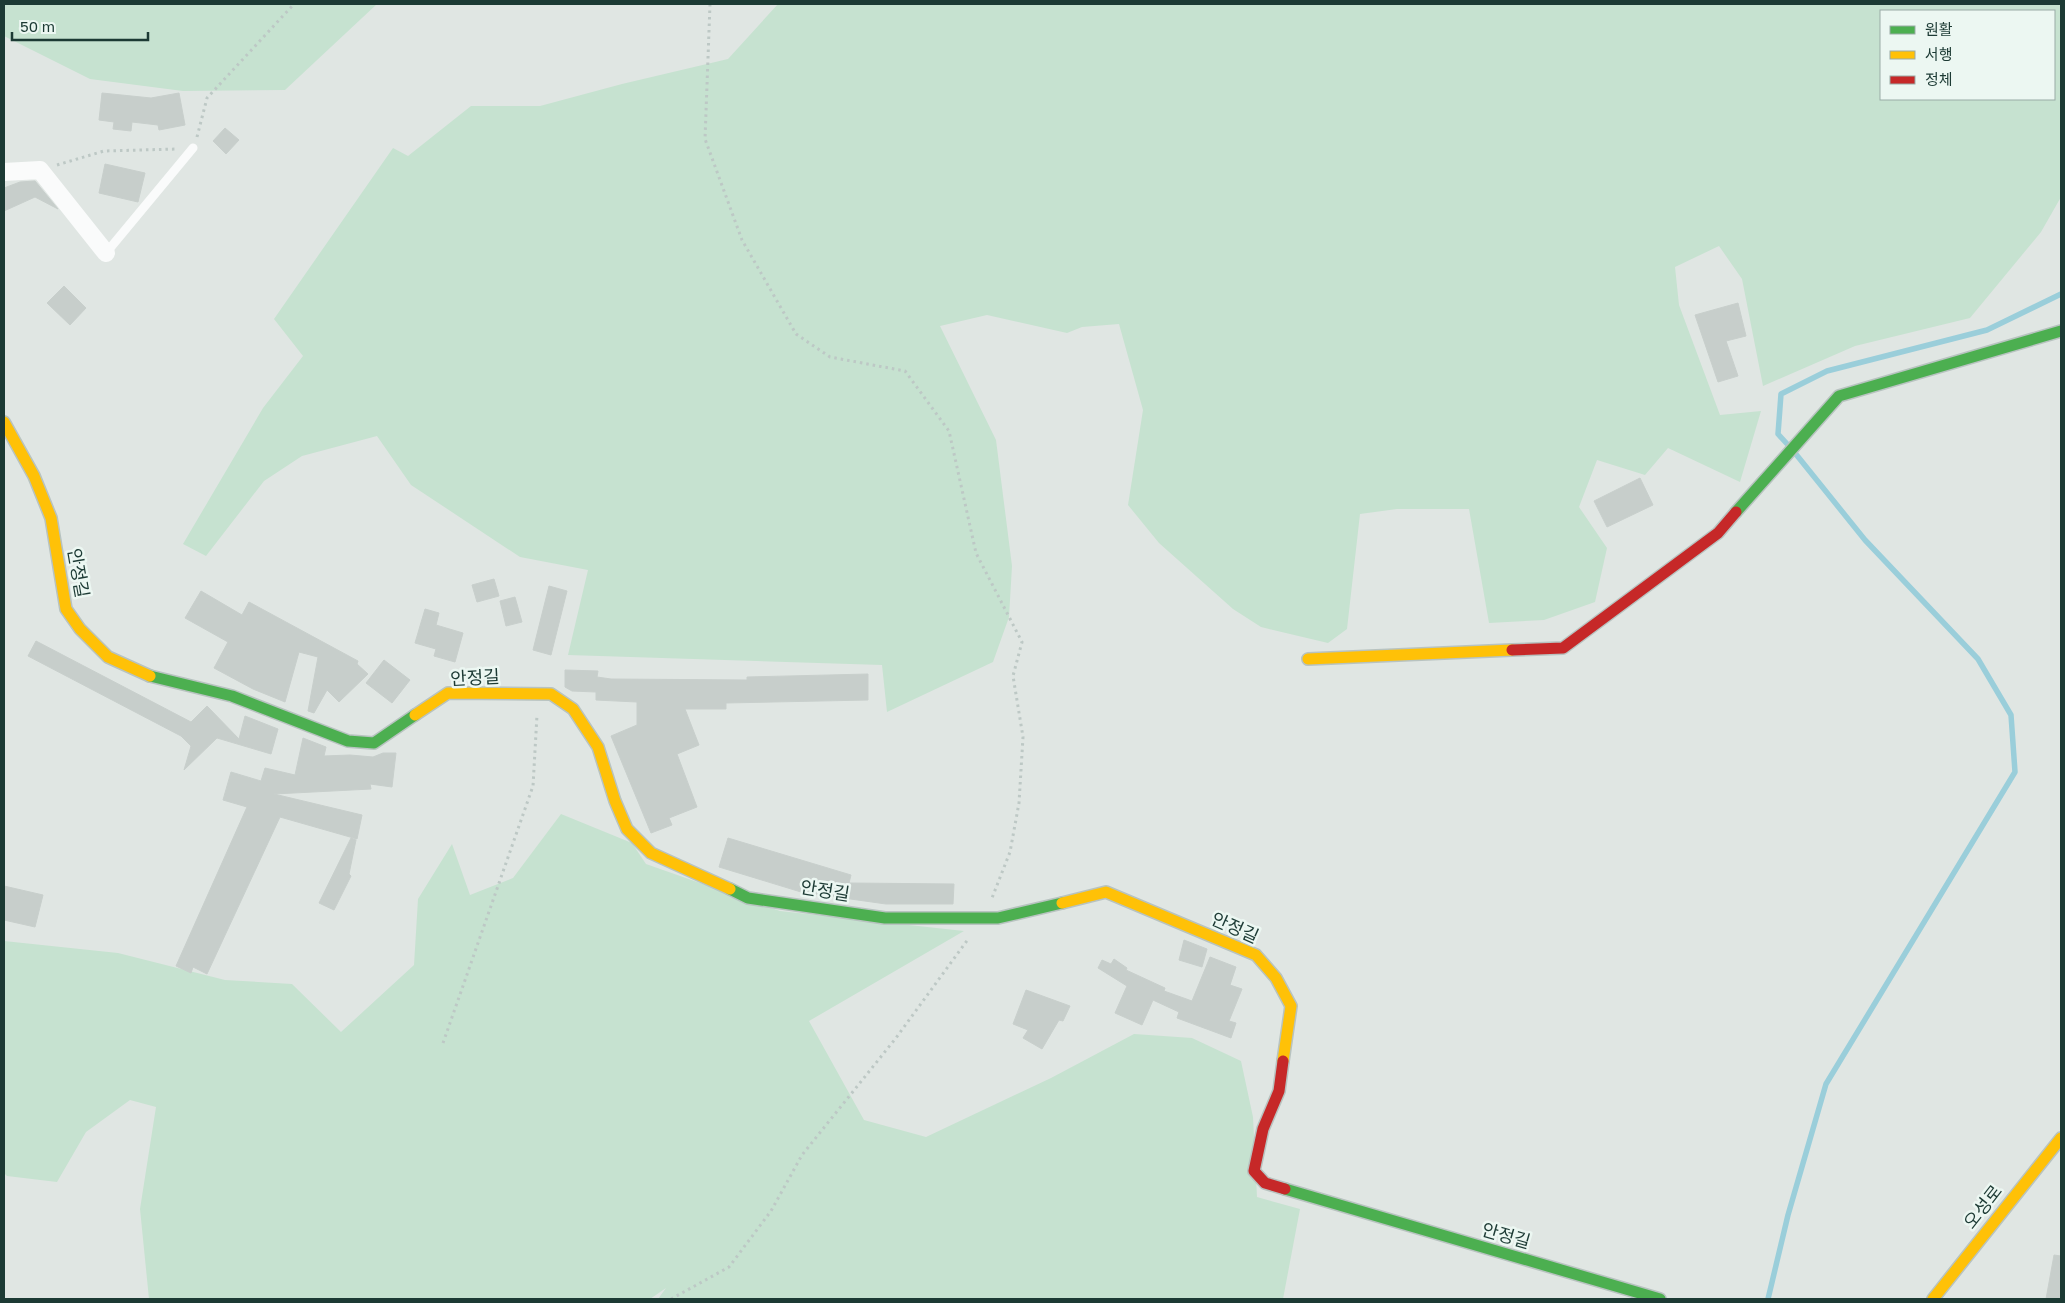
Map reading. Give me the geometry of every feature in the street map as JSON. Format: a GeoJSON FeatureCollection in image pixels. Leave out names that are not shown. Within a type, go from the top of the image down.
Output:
{"type":"FeatureCollection","features":[{"type":"Feature","properties":{"kind":"street"},"geometry":{"type":"LineString","coordinates":[[4,172],[40,170],[106,253]]}},
{"type":"Feature","properties":{"kind":"street"},"geometry":{"type":"LineString","coordinates":[[1308,658],[1563,648],[1718,533],[1839,396],[2061,331]]}},
{"type":"Feature","properties":{"kind":"street","name":"안정길"},"geometry":{"type":"LineString","coordinates":[[4,422],[34,476],[51,518],[66,609],[80,629],[108,657],[148,675],[232,696],[348,741],[374,742],[448,693],[551,694],[573,709],[598,748],[615,801],[627,829],[651,853],[748,898],[885,918],[998,918],[1106,892],[1256,955],[1276,978],[1291,1006],[1279,1091],[1263,1129],[1254,1171],[1264,1183],[1660,1299]]}},
{"type":"Feature","properties":{"kind":"street","name":"오성로"},"geometry":{"type":"LineString","coordinates":[[1933,1299],[2061,1138]]}},
{"type":"Feature","properties":{"kind":"lane"},"geometry":{"type":"LineString","coordinates":[[106,253],[194,148]]}},
{"type":"Feature","properties":{"kind":"path"},"geometry":{"type":"LineString","coordinates":[[40,170],[104,151],[194,148],[207,98],[294,4]]}},
{"type":"Feature","properties":{"kind":"path"},"geometry":{"type":"LineString","coordinates":[[671,1299],[729,1267],[770,1211],[802,1155],[896,1038],[984,917],[1010,852],[1019,803],[1023,737],[1012,676],[1022,642],[976,552],[949,431],[905,371],[830,358],[796,334],[742,240],[705,140],[710,4]]}},
{"type":"Feature","properties":{"kind":"path"},"geometry":{"type":"LineString","coordinates":[[443,1043],[533,786],[538,694]]}},
{"type":"Feature","properties":{"kind":"green space"},"geometry":{"type":"Polygon","coordinates":[[[4,4],[377,4],[285,90],[183,91],[90,79],[4,36],[4,4]]]}},
{"type":"Feature","properties":{"kind":"green space"},"geometry":{"type":"Polygon","coordinates":[[[778,4],[2061,4],[2061,197],[2041,232],[1970,318],[1855,346],[1763,386],[1742,279],[1719,246],[1675,267],[1679,305],[1720,415],[1761,411],[1740,482],[1668,448],[1645,475],[1597,460],[1579,507],[1607,548],[1595,602],[1544,620],[1489,623],[1469,509],[1397,509],[1360,514],[1347,629],[1328,643],[1261,627],[1233,609],[1159,543],[1128,505],[1143,410],[1119,324],[1082,327],[1067,333],[987,315],[940,326],[996,440],[1012,566],[1009,617],[993,662],[887,712],[882,665],[568,655],[588,570],[520,557],[411,485],[377,436],[302,456],[264,481],[206,556],[183,544],[263,408],[303,356],[274,319],[393,148],[408,156],[471,106],[540,106],[728,59],[778,4]]]}},
{"type":"Feature","properties":{"kind":"green space"},"geometry":{"type":"Polygon","coordinates":[[[561,814],[632,843],[646,864],[780,911],[964,931],[809,1021],[864,1120],[926,1137],[1051,1078],[1134,1034],[1192,1038],[1241,1061],[1253,1117],[1257,1197],[1300,1209],[1283,1299],[658,1299],[666,1288],[650,1299],[149,1299],[140,1209],[156,1107],[130,1100],[86,1132],[57,1182],[7,1176],[4,1173],[4,941],[118,953],[225,980],[292,984],[341,1032],[414,965],[418,899],[452,844],[470,895],[513,878],[561,814]]]}},
{"type":"Feature","properties":{"kind":"building"},"geometry":{"type":"Polygon","coordinates":[[[102,93],[151,98],[179,93],[185,125],[159,130],[158,125],[132,122],[131,131],[113,129],[114,122],[99,120],[102,93]]]}},
{"type":"Feature","properties":{"kind":"building"},"geometry":{"type":"Polygon","coordinates":[[[225,128],[239,140],[226,154],[213,141],[225,128]]]}},
{"type":"Feature","properties":{"kind":"building"},"geometry":{"type":"Polygon","coordinates":[[[105,164],[145,173],[138,202],[99,193],[105,164]]]}},
{"type":"Feature","properties":{"kind":"building"},"geometry":{"type":"Polygon","coordinates":[[[35,181],[58,209],[35,197],[4,211],[4,188],[20,182],[35,181]]]}},
{"type":"Feature","properties":{"kind":"building"},"geometry":{"type":"Polygon","coordinates":[[[64,286],[86,308],[70,325],[47,303],[64,286]]]}},
{"type":"Feature","properties":{"kind":"building"},"geometry":{"type":"Polygon","coordinates":[[[1738,303],[1746,336],[1726,341],[1738,376],[1718,382],[1695,315],[1738,303]]]}},
{"type":"Feature","properties":{"kind":"building"},"geometry":{"type":"Polygon","coordinates":[[[1640,478],[1653,505],[1607,527],[1594,501],[1640,478]]]}},
{"type":"Feature","properties":{"kind":"building"},"geometry":{"type":"Polygon","coordinates":[[[494,579],[499,596],[477,602],[472,585],[494,579]]]}},
{"type":"Feature","properties":{"kind":"building"},"geometry":{"type":"Polygon","coordinates":[[[549,586],[567,591],[551,655],[533,650],[549,586]]]}},
{"type":"Feature","properties":{"kind":"building"},"geometry":{"type":"Polygon","coordinates":[[[201,591],[242,615],[249,602],[358,661],[357,664],[368,674],[339,702],[327,690],[314,713],[308,711],[318,657],[299,652],[285,702],[253,689],[214,668],[228,642],[185,618],[201,591]]]}},
{"type":"Feature","properties":{"kind":"building"},"geometry":{"type":"Polygon","coordinates":[[[515,597],[522,622],[506,626],[500,601],[515,597]]]}},
{"type":"Feature","properties":{"kind":"building"},"geometry":{"type":"Polygon","coordinates":[[[425,609],[439,613],[436,625],[463,633],[455,662],[434,656],[436,649],[415,643],[425,609]]]}},
{"type":"Feature","properties":{"kind":"building"},"geometry":{"type":"Polygon","coordinates":[[[36,641],[191,722],[207,706],[239,739],[245,716],[278,729],[271,754],[217,738],[184,770],[191,746],[181,736],[28,656],[36,641]]]}},
{"type":"Feature","properties":{"kind":"building"},"geometry":{"type":"Polygon","coordinates":[[[384,660],[410,680],[392,703],[366,683],[384,660]]]}},
{"type":"Feature","properties":{"kind":"building"},"geometry":{"type":"Polygon","coordinates":[[[565,670],[598,671],[597,677],[611,679],[747,680],[747,677],[868,674],[868,700],[726,703],[726,709],[685,709],[699,745],[677,754],[697,807],[669,818],[672,825],[651,833],[611,736],[637,725],[637,702],[596,700],[596,692],[572,691],[565,687],[565,670]]]}},
{"type":"Feature","properties":{"kind":"building"},"geometry":{"type":"Polygon","coordinates":[[[303,738],[326,747],[324,756],[350,755],[373,757],[383,753],[396,753],[392,787],[370,784],[371,789],[274,794],[362,815],[357,839],[280,817],[207,974],[193,967],[191,973],[176,966],[247,807],[223,800],[231,772],[261,781],[265,768],[295,775],[303,738]]]}},
{"type":"Feature","properties":{"kind":"building"},"geometry":{"type":"Polygon","coordinates":[[[351,838],[356,840],[349,874],[351,876],[334,910],[319,903],[351,838]]]}},
{"type":"Feature","properties":{"kind":"building"},"geometry":{"type":"Polygon","coordinates":[[[728,838],[851,875],[849,883],[954,884],[953,904],[886,904],[801,892],[719,867],[728,838]]]}},
{"type":"Feature","properties":{"kind":"building"},"geometry":{"type":"Polygon","coordinates":[[[4,886],[43,895],[35,927],[4,920],[4,886]]]}},
{"type":"Feature","properties":{"kind":"building"},"geometry":{"type":"Polygon","coordinates":[[[1184,940],[1207,949],[1202,967],[1179,960],[1184,940]]]}},
{"type":"Feature","properties":{"kind":"building"},"geometry":{"type":"Polygon","coordinates":[[[1210,957],[1236,967],[1230,985],[1242,989],[1229,1021],[1236,1023],[1231,1038],[1177,1018],[1179,1012],[1153,1000],[1142,1025],[1115,1013],[1127,986],[1098,968],[1102,960],[1111,964],[1114,959],[1127,968],[1126,970],[1165,988],[1164,991],[1192,1001],[1210,957]]]}},
{"type":"Feature","properties":{"kind":"building"},"geometry":{"type":"Polygon","coordinates":[[[1026,990],[1070,1006],[1063,1021],[1059,1020],[1042,1049],[1023,1038],[1028,1030],[1013,1024],[1026,990]]]}},
{"type":"Feature","properties":{"kind":"building"},"geometry":{"type":"Polygon","coordinates":[[[2054,1255],[2061,1256],[2061,1299],[2046,1299],[2054,1255]]]}},
{"type":"Feature","properties":{"kind":"waterway"},"geometry":{"type":"LineString","coordinates":[[1789,446],[1778,434],[1781,394],[1827,371],[1987,330],[2061,294]]}},
{"type":"Feature","properties":{"kind":"waterway"},"geometry":{"type":"LineString","coordinates":[[1768,1299],[1788,1215],[1826,1084],[2015,772],[2011,715],[1978,659],[1865,540],[1795,453]]}},
{"type":"Feature","properties":{"kind":"traffic: fast"},"geometry":{"type":"LineString","coordinates":[[1736,512],[1839,396],[2061,331]]}},
{"type":"Feature","properties":{"kind":"traffic: fast"},"geometry":{"type":"LineString","coordinates":[[150,676],[232,696],[348,741],[374,743],[415,715]]}},
{"type":"Feature","properties":{"kind":"traffic: fast"},"geometry":{"type":"LineString","coordinates":[[730,889],[748,898],[885,918],[998,918],[1062,903]]}},
{"type":"Feature","properties":{"kind":"traffic: fast"},"geometry":{"type":"LineString","coordinates":[[1285,1189],[1660,1299]]}},
{"type":"Feature","properties":{"kind":"traffic: slow"},"geometry":{"type":"LineString","coordinates":[[4,422],[34,476],[51,518],[66,609],[80,629],[108,657],[150,676]]}},
{"type":"Feature","properties":{"kind":"traffic: slow"},"geometry":{"type":"LineString","coordinates":[[1308,659],[1512,650]]}},
{"type":"Feature","properties":{"kind":"traffic: slow"},"geometry":{"type":"LineString","coordinates":[[415,715],[448,693],[551,694],[573,709],[598,747],[615,801],[627,829],[651,853],[730,889]]}},
{"type":"Feature","properties":{"kind":"traffic: slow"},"geometry":{"type":"LineString","coordinates":[[1062,903],[1106,892],[1256,955],[1276,978],[1291,1006],[1283,1061]]}},
{"type":"Feature","properties":{"kind":"traffic: slow"},"geometry":{"type":"LineString","coordinates":[[1933,1299],[2061,1138]]}},
{"type":"Feature","properties":{"kind":"traffic: jam"},"geometry":{"type":"LineString","coordinates":[[1512,650],[1563,648],[1718,533],[1736,512]]}},
{"type":"Feature","properties":{"kind":"traffic: jam"},"geometry":{"type":"LineString","coordinates":[[1283,1061],[1279,1091],[1263,1129],[1254,1171],[1265,1183],[1285,1189]]}}]}
